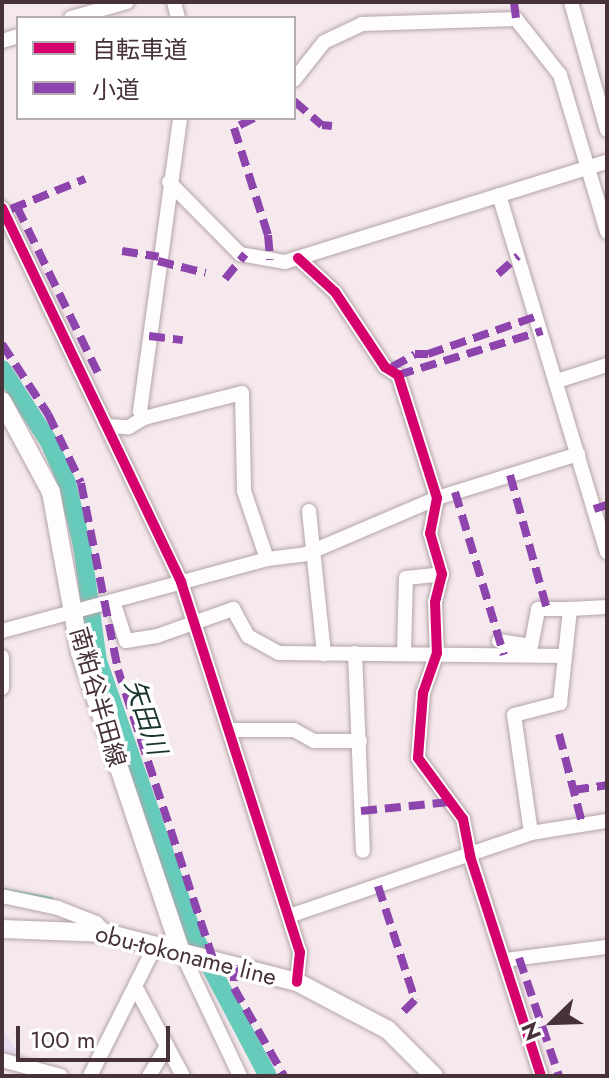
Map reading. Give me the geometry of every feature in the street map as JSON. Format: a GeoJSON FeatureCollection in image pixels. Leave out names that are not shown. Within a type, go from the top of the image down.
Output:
{"type":"FeatureCollection","features":[{"type":"Feature","properties":{"kind":"main road","name":"南粕谷半田線"},"geometry":{"type":"LineString","coordinates":[[2,401],[51,492],[87,673],[184,950]]}},
{"type":"Feature","properties":{"kind":"main road","name":"obu-tokoname line"},"geometry":{"type":"LineString","coordinates":[[2,929],[57,928],[106,933],[184,950],[297,982],[388,1030],[434,1076]]}},
{"type":"Feature","properties":{"kind":"street"},"geometry":{"type":"LineString","coordinates":[[77,11],[127,2]]}},
{"type":"Feature","properties":{"kind":"street"},"geometry":{"type":"LineString","coordinates":[[571,2],[607,130]]}},
{"type":"Feature","properties":{"kind":"street"},"geometry":{"type":"LineString","coordinates":[[296,77],[324,42],[362,24],[516,19],[560,75],[585,169],[607,232]]}},
{"type":"Feature","properties":{"kind":"street"},"geometry":{"type":"LineString","coordinates":[[144,418],[140,411],[180,120]]}},
{"type":"Feature","properties":{"kind":"street"},"geometry":{"type":"LineString","coordinates":[[169,182],[240,254],[285,262],[607,162]]}},
{"type":"Feature","properties":{"kind":"street"},"geometry":{"type":"LineString","coordinates":[[499,195],[607,552]]}},
{"type":"Feature","properties":{"kind":"street"},"geometry":{"type":"LineString","coordinates":[[2,208],[181,582],[300,952],[297,982]]}},
{"type":"Feature","properties":{"kind":"street"},"geometry":{"type":"LineString","coordinates":[[298,258],[335,292],[385,367],[398,375],[437,498],[430,533],[442,574],[435,602],[437,653],[423,693],[418,758],[463,819],[470,856],[541,1076]]}},
{"type":"Feature","properties":{"kind":"street"},"geometry":{"type":"LineString","coordinates":[[557,381],[607,365]]}},
{"type":"Feature","properties":{"kind":"street"},"geometry":{"type":"LineString","coordinates":[[107,426],[129,427],[144,418],[242,393],[244,491],[267,559]]}},
{"type":"Feature","properties":{"kind":"street"},"geometry":{"type":"LineString","coordinates":[[2,631],[267,559],[314,550],[437,498],[578,453]]}},
{"type":"Feature","properties":{"kind":"street"},"geometry":{"type":"LineString","coordinates":[[309,511],[324,654]]}},
{"type":"Feature","properties":{"kind":"street"},"geometry":{"type":"LineString","coordinates":[[404,652],[406,578],[442,574]]}},
{"type":"Feature","properties":{"kind":"street"},"geometry":{"type":"LineString","coordinates":[[108,602],[126,641],[157,636],[233,609],[248,636],[279,653],[565,656]]}},
{"type":"Feature","properties":{"kind":"street"},"geometry":{"type":"LineString","coordinates":[[499,641],[531,646],[538,609],[607,607]]}},
{"type":"Feature","properties":{"kind":"street"},"geometry":{"type":"LineString","coordinates":[[531,833],[514,715],[560,703],[570,609]]}},
{"type":"Feature","properties":{"kind":"street"},"geometry":{"type":"LineString","coordinates":[[355,653],[363,851]]}},
{"type":"Feature","properties":{"kind":"street"},"geometry":{"type":"LineString","coordinates":[[2,657],[2,688]]}},
{"type":"Feature","properties":{"kind":"street"},"geometry":{"type":"LineString","coordinates":[[229,730],[294,730],[314,741],[360,741]]}},
{"type":"Feature","properties":{"kind":"street"},"geometry":{"type":"LineString","coordinates":[[289,916],[531,833],[607,821]]}},
{"type":"Feature","properties":{"kind":"street"},"geometry":{"type":"LineString","coordinates":[[2,896],[58,908],[96,923],[106,933]]}},
{"type":"Feature","properties":{"kind":"street"},"geometry":{"type":"LineString","coordinates":[[57,928],[58,908]]}},
{"type":"Feature","properties":{"kind":"street"},"geometry":{"type":"LineString","coordinates":[[90,1076],[156,944]]}},
{"type":"Feature","properties":{"kind":"street"},"geometry":{"type":"LineString","coordinates":[[505,960],[607,947]]}},
{"type":"Feature","properties":{"kind":"street"},"geometry":{"type":"LineString","coordinates":[[184,950],[240,1076]]}},
{"type":"Feature","properties":{"kind":"street"},"geometry":{"type":"LineString","coordinates":[[136,988],[183,1076]]}},
{"type":"Feature","properties":{"kind":"street"},"geometry":{"type":"LineString","coordinates":[[149,1076],[167,1046]]}},
{"type":"Feature","properties":{"kind":"street"},"geometry":{"type":"LineString","coordinates":[[2,1060],[61,1076]]}},
{"type":"Feature","properties":{"kind":"shaded area"},"geometry":{"type":"Polygon","coordinates":[[[2,1028],[27,1066],[2,1060],[2,1028]]]}},
{"type":"Feature","properties":{"kind":"waterway","name":"矢田川"},"geometry":{"type":"LineString","coordinates":[[2,369],[49,442],[67,483],[82,546],[98,661],[193,934],[268,1076]]}},
{"type":"Feature","properties":{"kind":"waterway"},"geometry":{"type":"LineString","coordinates":[[2,889],[51,898]]}},
{"type":"Feature","properties":{"kind":"marked path"},"geometry":{"type":"LineString","coordinates":[[514,2],[516,19]]}},
{"type":"Feature","properties":{"kind":"marked path"},"geometry":{"type":"LineString","coordinates":[[296,103],[322,125],[332,126]]}},
{"type":"Feature","properties":{"kind":"marked path"},"geometry":{"type":"LineString","coordinates":[[250,120],[234,128],[268,235],[270,260]]}},
{"type":"Feature","properties":{"kind":"marked path"},"geometry":{"type":"LineString","coordinates":[[11,209],[85,179]]}},
{"type":"Feature","properties":{"kind":"marked path"},"geometry":{"type":"LineString","coordinates":[[17,207],[98,373]]}},
{"type":"Feature","properties":{"kind":"marked path"},"geometry":{"type":"LineString","coordinates":[[122,251],[159,257]]}},
{"type":"Feature","properties":{"kind":"marked path"},"geometry":{"type":"LineString","coordinates":[[225,279],[245,254]]}},
{"type":"Feature","properties":{"kind":"marked path"},"geometry":{"type":"LineString","coordinates":[[498,274],[518,256]]}},
{"type":"Feature","properties":{"kind":"marked path"},"geometry":{"type":"LineString","coordinates":[[158,261],[205,273]]}},
{"type":"Feature","properties":{"kind":"marked path"},"geometry":{"type":"LineString","coordinates":[[392,367],[415,354],[428,354],[537,316]]}},
{"type":"Feature","properties":{"kind":"marked path"},"geometry":{"type":"LineString","coordinates":[[398,375],[542,331]]}},
{"type":"Feature","properties":{"kind":"marked path"},"geometry":{"type":"LineString","coordinates":[[149,336],[183,340]]}},
{"type":"Feature","properties":{"kind":"marked path"},"geometry":{"type":"LineString","coordinates":[[2,344],[48,414],[81,483],[118,670],[213,959]]}},
{"type":"Feature","properties":{"kind":"marked path"},"geometry":{"type":"LineString","coordinates":[[510,475],[547,609]]}},
{"type":"Feature","properties":{"kind":"marked path"},"geometry":{"type":"LineString","coordinates":[[455,492],[504,655]]}},
{"type":"Feature","properties":{"kind":"marked path"},"geometry":{"type":"LineString","coordinates":[[594,509],[607,505]]}},
{"type":"Feature","properties":{"kind":"marked path"},"geometry":{"type":"LineString","coordinates":[[559,734],[582,823]]}},
{"type":"Feature","properties":{"kind":"marked path"},"geometry":{"type":"LineString","coordinates":[[573,790],[607,785]]}},
{"type":"Feature","properties":{"kind":"marked path"},"geometry":{"type":"LineString","coordinates":[[361,811],[450,802]]}},
{"type":"Feature","properties":{"kind":"marked path"},"geometry":{"type":"LineString","coordinates":[[378,886],[415,1000],[401,1014]]}},
{"type":"Feature","properties":{"kind":"marked path"},"geometry":{"type":"LineString","coordinates":[[519,958],[559,1076]]}},
{"type":"Feature","properties":{"kind":"marked path"},"geometry":{"type":"LineString","coordinates":[[234,965],[234,988],[284,1076]]}},
{"type":"Feature","properties":{"kind":"cycle path"},"geometry":{"type":"LineString","coordinates":[[2,208],[181,582],[300,952],[297,982]]}},
{"type":"Feature","properties":{"kind":"cycle path"},"geometry":{"type":"LineString","coordinates":[[298,258],[335,292],[385,367],[398,375],[437,498],[430,533],[442,574],[435,602],[437,653],[423,693],[418,758],[463,819],[470,856],[541,1076]]}}]}
